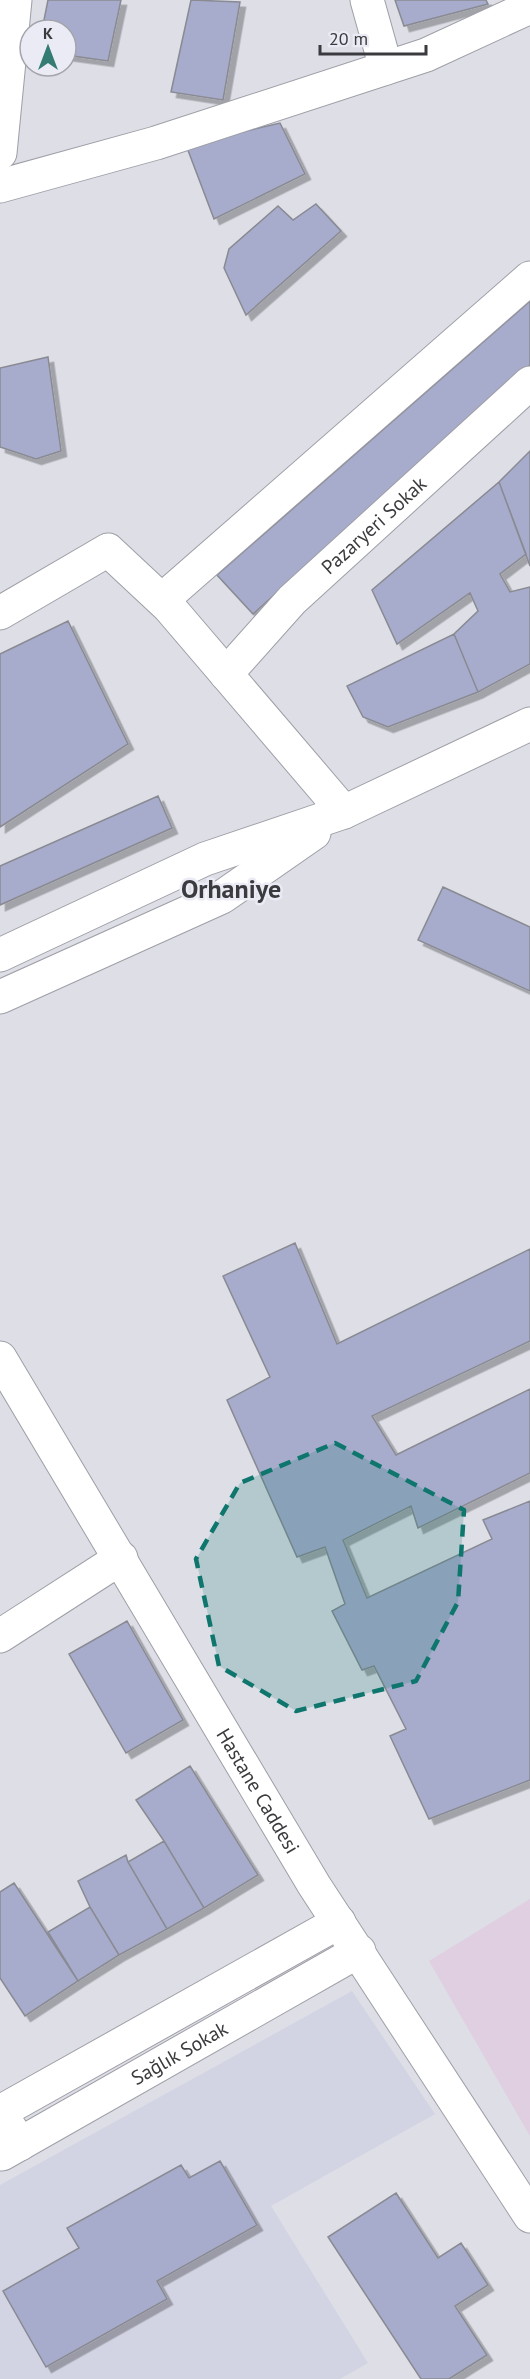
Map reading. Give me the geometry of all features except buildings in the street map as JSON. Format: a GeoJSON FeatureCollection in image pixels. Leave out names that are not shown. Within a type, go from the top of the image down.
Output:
{"type":"FeatureCollection","features":[{"type":"Feature","properties":{"kind":"street"},"geometry":{"type":"LineString","coordinates":[[0,153],[15,0]]}},
{"type":"Feature","properties":{"kind":"street"},"geometry":{"type":"LineString","coordinates":[[366,0],[386,68]]}},
{"type":"Feature","properties":{"kind":"street"},"geometry":{"type":"LineString","coordinates":[[0,186],[156,143],[386,68],[426,54],[530,7]]}},
{"type":"Feature","properties":{"kind":"street"},"geometry":{"type":"LineString","coordinates":[[162,600],[530,278]]}},
{"type":"Feature","properties":{"kind":"street","name":"Pazaryeri Sokak"},"geometry":{"type":"LineString","coordinates":[[226,674],[292,600],[530,383]]}},
{"type":"Feature","properties":{"kind":"street"},"geometry":{"type":"LineString","coordinates":[[0,613],[108,550],[162,600],[345,812]]}},
{"type":"Feature","properties":{"kind":"street"},"geometry":{"type":"LineString","coordinates":[[0,955],[205,859],[345,812],[530,724]]}},
{"type":"Feature","properties":{"kind":"street"},"geometry":{"type":"LineString","coordinates":[[0,997],[222,897],[345,812]]}},
{"type":"Feature","properties":{"kind":"street","name":"Hastane Caddesi"},"geometry":{"type":"LineString","coordinates":[[0,1358],[314,1885],[530,2216]]}},
{"type":"Feature","properties":{"kind":"street"},"geometry":{"type":"LineString","coordinates":[[0,1636],[121,1558]]}},
{"type":"Feature","properties":{"kind":"street","name":"Sağlık Sokak"},"geometry":{"type":"LineString","coordinates":[[0,2112],[339,1922]]}},
{"type":"Feature","properties":{"kind":"street","name":"Sağlık Sokak"},"geometry":{"type":"LineString","coordinates":[[10,2150],[359,1951]]}},
{"type":"Feature","properties":{"kind":"street"},"geometry":{"type":"LineString","coordinates":[[0,2112],[10,2150]]}},
{"type":"Feature","properties":{"kind":"highlighted area"},"geometry":{"type":"Polygon","coordinates":[[[335,1443],[464,1510],[458,1602],[416,1681],[296,1711],[219,1666],[196,1559],[240,1483],[335,1443]]]}},
{"type":"Feature","properties":{"kind":"shaded area"},"geometry":{"type":"Polygon","coordinates":[[[530,1899],[530,2136],[429,1961],[530,1899]]]}},
{"type":"Feature","properties":{"kind":"shaded area"},"geometry":{"type":"Polygon","coordinates":[[[352,1991],[435,2114],[271,2206],[368,2363],[340,2379],[0,2379],[0,2185],[352,1991]]]}},
{"type":"Feature","properties":{"kind":"district","name":"Orhaniye"},"geometry":{"type":"Point","coordinates":[231,889]}}]}
